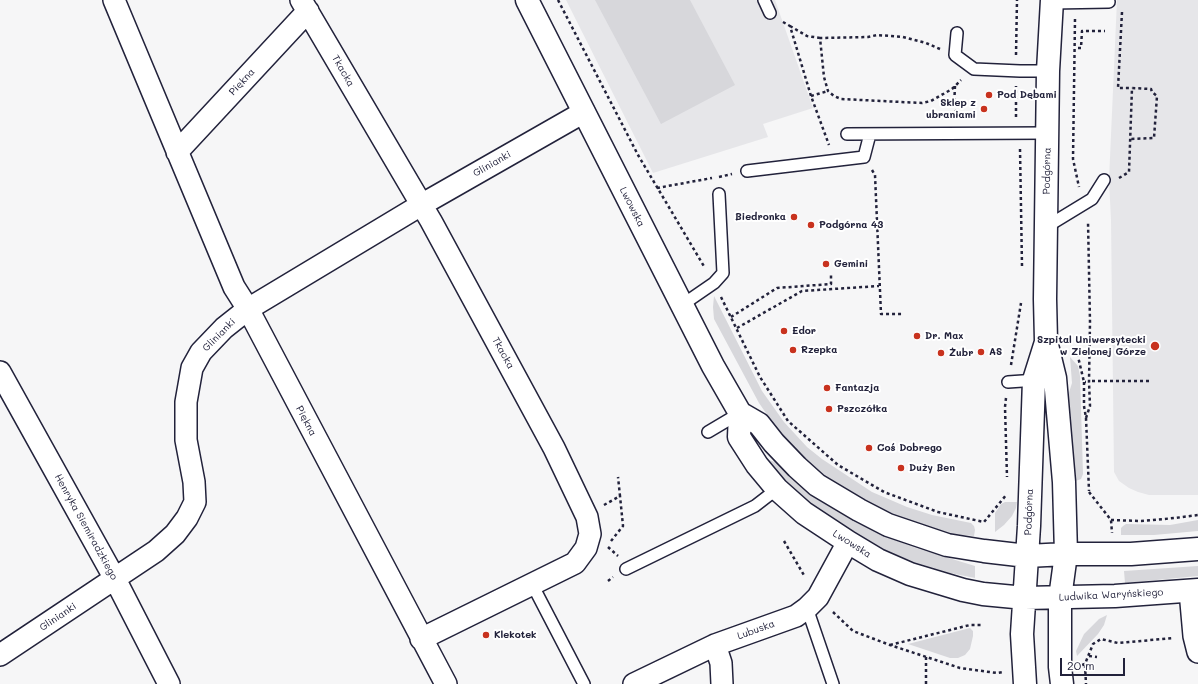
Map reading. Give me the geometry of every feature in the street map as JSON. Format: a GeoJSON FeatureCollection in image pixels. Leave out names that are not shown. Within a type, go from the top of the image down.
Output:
{"type":"FeatureCollection","features":[{"type":"Feature","properties":{"kind":"street","name":"Piękna"},"geometry":{"type":"LineString","coordinates":[[114,0],[234,287],[248,309],[446,684]]}},
{"type":"Feature","properties":{"kind":"street","name":"Lwowska"},"geometry":{"type":"LineString","coordinates":[[528,0],[713,366],[740,413],[739,437],[757,465],[777,489],[804,513],[878,560],[910,574],[947,586],[983,594],[1025,598]]}},
{"type":"Feature","properties":{"kind":"street","name":"Podgórna"},"geometry":{"type":"LineString","coordinates":[[1025,684],[1022,634],[1027,556],[1044,379],[1046,341],[1045,299],[1048,70],[1052,2]]}},
{"type":"Feature","properties":{"kind":"street","name":"Piękna"},"geometry":{"type":"LineString","coordinates":[[177,152],[304,5]]}},
{"type":"Feature","properties":{"kind":"street","name":"Tkacka"},"geometry":{"type":"LineString","coordinates":[[304,5],[421,205],[554,448],[587,517],[590,534],[586,548],[575,563],[421,639]]}},
{"type":"Feature","properties":{"kind":"street","name":"Glinianki"},"geometry":{"type":"LineString","coordinates":[[0,655],[156,551],[175,534],[187,518],[195,502],[194,482],[186,440],[186,402],[192,368],[201,352],[224,328],[248,309],[421,205],[584,112]]}},
{"type":"Feature","properties":{"kind":"street","name":"Henryka Siemiradzkiego"},"geometry":{"type":"LineString","coordinates":[[0,372],[115,579],[169,684]]}},
{"type":"Feature","properties":{"kind":"street","name":"Podgórna"},"geometry":{"type":"LineString","coordinates":[[1044,379],[1064,482],[1066,554],[1060,598],[1060,667],[1062,684]]}},
{"type":"Feature","properties":{"kind":"street"},"geometry":{"type":"LineString","coordinates":[[740,413],[759,424],[774,443],[817,485],[888,525],[947,545],[1027,556],[1066,554],[1131,554],[1198,549]]}},
{"type":"Feature","properties":{"kind":"street","name":"Lubuska"},"geometry":{"type":"LineString","coordinates":[[634,684],[715,645],[796,616],[812,603],[848,542]]}},
{"type":"Feature","properties":{"kind":"street"},"geometry":{"type":"LineString","coordinates":[[1194,590],[1196,644]]}},
{"type":"Feature","properties":{"kind":"street","name":"Ludwika Waryńskiego"},"geometry":{"type":"LineString","coordinates":[[1025,598],[1115,596],[1194,590]]}},
{"type":"Feature","properties":{"kind":"street"},"geometry":{"type":"LineString","coordinates":[[715,645],[721,663],[722,684]]}},
{"type":"Feature","properties":{"kind":"lane"},"geometry":{"type":"LineString","coordinates":[[764,0],[770,13]]}},
{"type":"Feature","properties":{"kind":"lane"},"geometry":{"type":"LineString","coordinates":[[1052,2],[1109,2]]}},
{"type":"Feature","properties":{"kind":"lane"},"geometry":{"type":"LineString","coordinates":[[957,33],[955,55],[974,69],[1020,71],[1048,70]]}},
{"type":"Feature","properties":{"kind":"lane"},"geometry":{"type":"LineString","coordinates":[[847,134],[1047,133]]}},
{"type":"Feature","properties":{"kind":"lane"},"geometry":{"type":"LineString","coordinates":[[747,171],[864,157],[870,134]]}},
{"type":"Feature","properties":{"kind":"lane"},"geometry":{"type":"LineString","coordinates":[[1046,227],[1092,199],[1104,180]]}},
{"type":"Feature","properties":{"kind":"lane"},"geometry":{"type":"LineString","coordinates":[[682,305],[714,283],[723,273],[719,194]]}},
{"type":"Feature","properties":{"kind":"lane"},"geometry":{"type":"LineString","coordinates":[[1008,382],[1044,379]]}},
{"type":"Feature","properties":{"kind":"lane"},"geometry":{"type":"LineString","coordinates":[[708,432],[740,413]]}},
{"type":"Feature","properties":{"kind":"lane"},"geometry":{"type":"LineString","coordinates":[[626,570],[755,506],[777,489]]}},
{"type":"Feature","properties":{"kind":"lane"},"geometry":{"type":"LineString","coordinates":[[532,584],[584,684]]}},
{"type":"Feature","properties":{"kind":"lane"},"geometry":{"type":"LineString","coordinates":[[812,603],[821,647],[833,684]]}},
{"type":"Feature","properties":{"kind":"path"},"geometry":{"type":"LineString","coordinates":[[558,0],[657,188],[714,283],[760,377],[788,421],[838,465],[884,492],[938,512],[984,522],[1007,494],[1007,486]]}},
{"type":"Feature","properties":{"kind":"path"},"geometry":{"type":"LineString","coordinates":[[1122,6],[1118,88],[1151,89],[1157,96],[1154,138],[1130,139]]}},
{"type":"Feature","properties":{"kind":"path"},"geometry":{"type":"LineString","coordinates":[[770,13],[807,36],[820,38],[868,37],[877,35],[903,37],[926,43],[955,55]]}},
{"type":"Feature","properties":{"kind":"path"},"geometry":{"type":"LineString","coordinates":[[790,26],[811,96],[834,161]]}},
{"type":"Feature","properties":{"kind":"path"},"geometry":{"type":"LineString","coordinates":[[1078,48],[1081,48],[1082,31],[1105,31]]}},
{"type":"Feature","properties":{"kind":"path"},"geometry":{"type":"LineString","coordinates":[[820,38],[824,77],[828,91],[841,99],[858,98],[922,103],[931,101],[952,89],[974,69]]}},
{"type":"Feature","properties":{"kind":"path"},"geometry":{"type":"LineString","coordinates":[[1118,179],[1129,172],[1132,88]]}},
{"type":"Feature","properties":{"kind":"path"},"geometry":{"type":"LineString","coordinates":[[811,96],[828,91]]}},
{"type":"Feature","properties":{"kind":"path"},"geometry":{"type":"LineString","coordinates":[[1020,165],[1022,269]]}},
{"type":"Feature","properties":{"kind":"path"},"geometry":{"type":"LineString","coordinates":[[875,175],[881,314],[903,314]]}},
{"type":"Feature","properties":{"kind":"path"},"geometry":{"type":"LineString","coordinates":[[657,188],[707,179]]}},
{"type":"Feature","properties":{"kind":"path"},"geometry":{"type":"LineString","coordinates":[[731,317],[777,288],[831,284],[831,274]]}},
{"type":"Feature","properties":{"kind":"path"},"geometry":{"type":"LineString","coordinates":[[737,328],[802,291],[880,286]]}},
{"type":"Feature","properties":{"kind":"path"},"geometry":{"type":"LineString","coordinates":[[1007,478],[1005,407],[1022,301]]}},
{"type":"Feature","properties":{"kind":"path"},"geometry":{"type":"LineString","coordinates":[[1076,348],[1085,382],[1084,406],[1086,418],[1089,492],[1111,520],[1112,533]]}},
{"type":"Feature","properties":{"kind":"path"},"geometry":{"type":"LineString","coordinates":[[1092,381],[1151,380]]}},
{"type":"Feature","properties":{"kind":"path"},"geometry":{"type":"LineString","coordinates":[[607,546],[623,526],[618,477]]}},
{"type":"Feature","properties":{"kind":"path"},"geometry":{"type":"LineString","coordinates":[[1083,492],[1089,492]]}},
{"type":"Feature","properties":{"kind":"path"},"geometry":{"type":"LineString","coordinates":[[605,505],[620,496]]}},
{"type":"Feature","properties":{"kind":"path"},"geometry":{"type":"LineString","coordinates":[[1111,520],[1141,521],[1198,515]]}},
{"type":"Feature","properties":{"kind":"path"},"geometry":{"type":"LineString","coordinates":[[784,541],[809,585],[812,603],[853,631],[960,668],[997,673],[1004,672]]}},
{"type":"Feature","properties":{"kind":"path"},"geometry":{"type":"LineString","coordinates":[[610,549],[620,558]]}},
{"type":"Feature","properties":{"kind":"path"},"geometry":{"type":"LineString","coordinates":[[890,645],[970,625],[980,625]]}},
{"type":"Feature","properties":{"kind":"path"},"geometry":{"type":"LineString","coordinates":[[1086,684],[1085,664],[1093,644],[1101,639],[1118,643],[1196,644]]}},
{"type":"Feature","properties":{"kind":"path"},"geometry":{"type":"LineString","coordinates":[[1089,656],[1097,656]]}},
{"type":"Feature","properties":{"kind":"path"},"geometry":{"type":"LineString","coordinates":[[926,657],[926,684]]}},
{"type":"Feature","properties":{"kind":"path"},"geometry":{"type":"LineString","coordinates":[[1079,665],[1085,664]]}},
{"type":"Feature","properties":{"kind":"shaded area"},"geometry":{"type":"Polygon","coordinates":[[[566,0],[775,0],[813,108],[763,124],[768,137],[653,173],[566,0]]]}},
{"type":"Feature","properties":{"kind":"shaded area"},"geometry":{"type":"Polygon","coordinates":[[[595,0],[690,0],[735,85],[661,124],[595,0]]]}},
{"type":"Feature","properties":{"kind":"shaded area","name":"Szpital Uniwersytecki w Zielonej Górze"},"geometry":{"type":"Polygon","coordinates":[[[1117,0],[1198,0],[1198,495],[1149,495],[1138,492],[1119,481],[1114,472],[1111,220],[1109,180],[1117,0]]]}},
{"type":"Feature","properties":{"kind":"shaded area"},"geometry":{"type":"Polygon","coordinates":[[[714,296],[762,391],[784,422],[807,447],[822,459],[872,492],[907,507],[932,515],[971,523],[975,530],[974,536],[932,530],[883,512],[839,487],[797,453],[777,429],[759,403],[714,319],[714,296]]]}},
{"type":"Feature","properties":{"kind":"shaded area"},"geometry":{"type":"Polygon","coordinates":[[[1070,357],[1078,366],[1080,376],[1083,474],[1081,479],[1073,482],[1066,402],[1072,383],[1070,357]]]}},
{"type":"Feature","properties":{"kind":"shaded area"},"geometry":{"type":"Polygon","coordinates":[[[766,459],[778,463],[808,491],[875,532],[916,548],[975,566],[975,578],[950,573],[917,563],[889,552],[861,537],[810,503],[791,486],[766,459]]]}},
{"type":"Feature","properties":{"kind":"shaded area"},"geometry":{"type":"Polygon","coordinates":[[[1005,502],[1017,502],[1016,508],[1012,516],[995,532],[995,513],[1001,504],[1005,502]]]}},
{"type":"Feature","properties":{"kind":"shaded area"},"geometry":{"type":"Polygon","coordinates":[[[1198,520],[1198,531],[1154,535],[1121,535],[1121,528],[1126,524],[1170,525],[1198,520]]]}},
{"type":"Feature","properties":{"kind":"shaded area"},"geometry":{"type":"Polygon","coordinates":[[[1198,566],[1198,576],[1125,583],[1124,571],[1198,566]]]}},
{"type":"Feature","properties":{"kind":"shaded area"},"geometry":{"type":"Polygon","coordinates":[[[1107,615],[1104,625],[1098,634],[1077,656],[1076,651],[1084,634],[1099,619],[1107,615]]]}},
{"type":"Feature","properties":{"kind":"shaded area"},"geometry":{"type":"Polygon","coordinates":[[[970,628],[973,631],[973,636],[970,649],[965,655],[958,658],[950,658],[908,644],[970,628]]]}},
{"type":"Feature","properties":{"kind":"place","name":"Pod Dębami"},"geometry":{"type":"Point","coordinates":[989,95]}},
{"type":"Feature","properties":{"kind":"place","name":"Sklep z ubraniami"},"geometry":{"type":"Point","coordinates":[984,109]}},
{"type":"Feature","properties":{"kind":"place","name":"Biedronka"},"geometry":{"type":"Point","coordinates":[794,217]}},
{"type":"Feature","properties":{"kind":"place","name":"Podgórna 43"},"geometry":{"type":"Point","coordinates":[811,225]}},
{"type":"Feature","properties":{"kind":"place","name":"Gemini"},"geometry":{"type":"Point","coordinates":[826,264]}},
{"type":"Feature","properties":{"kind":"place","name":"Edor"},"geometry":{"type":"Point","coordinates":[784,331]}},
{"type":"Feature","properties":{"kind":"place","name":"Dr. Max"},"geometry":{"type":"Point","coordinates":[917,336]}},
{"type":"Feature","properties":{"kind":"place","name":"Szpital Uniwersytecki w Zielonej Górze"},"geometry":{"type":"Point","coordinates":[1155,346]}},
{"type":"Feature","properties":{"kind":"place","name":"Rzepka"},"geometry":{"type":"Point","coordinates":[793,350]}},
{"type":"Feature","properties":{"kind":"place","name":"AS"},"geometry":{"type":"Point","coordinates":[981,352]}},
{"type":"Feature","properties":{"kind":"place","name":"Żubr"},"geometry":{"type":"Point","coordinates":[941,353]}},
{"type":"Feature","properties":{"kind":"place","name":"Fantazja"},"geometry":{"type":"Point","coordinates":[827,388]}},
{"type":"Feature","properties":{"kind":"place","name":"Pszczółka"},"geometry":{"type":"Point","coordinates":[829,409]}},
{"type":"Feature","properties":{"kind":"place","name":"Coś Dobrego"},"geometry":{"type":"Point","coordinates":[869,448]}},
{"type":"Feature","properties":{"kind":"place","name":"Duży Ben"},"geometry":{"type":"Point","coordinates":[901,468]}},
{"type":"Feature","properties":{"kind":"place","name":"Klekotek"},"geometry":{"type":"Point","coordinates":[486,635]}}]}
